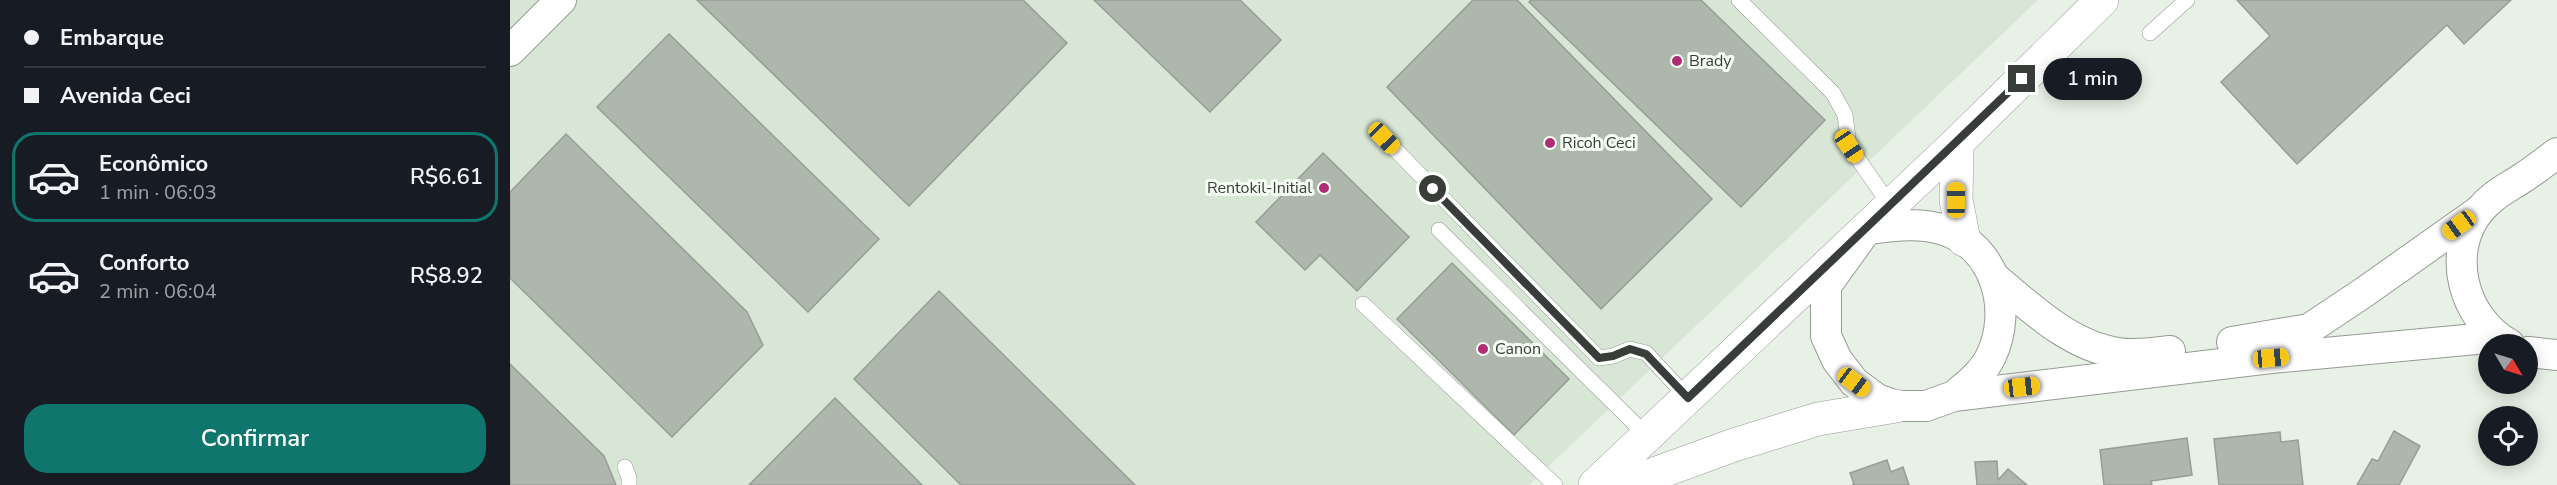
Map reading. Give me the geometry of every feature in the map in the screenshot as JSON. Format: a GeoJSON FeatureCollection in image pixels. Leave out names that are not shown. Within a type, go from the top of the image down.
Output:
{"type":"FeatureCollection","features":[{"type":"Feature","properties":{"kind":"main road"},"geometry":{"type":"LineString","coordinates":[[1595,485],[1957,143],[2102,0]]}},
{"type":"Feature","properties":{"kind":"main road"},"geometry":{"type":"LineString","coordinates":[[1957,143],[1956,200],[1964,240]]}},
{"type":"Feature","properties":{"kind":"main road"},"geometry":{"type":"LineString","coordinates":[[1624,485],[1734,445],[1818,419],[1896,406]]}},
{"type":"Feature","properties":{"kind":"street"},"geometry":{"type":"LineString","coordinates":[[510,51],[561,0]]}},
{"type":"Feature","properties":{"kind":"street"},"geometry":{"type":"LineString","coordinates":[[2478,343],[2271,358],[1954,396],[1926,406],[1896,406],[1877,399],[1854,382],[1837,360],[1826,336],[1826,286],[1867,229],[1905,225],[1927,226],[1946,230],[1964,240],[1982,257],[1995,278],[2037,313],[2068,334],[2097,348],[2120,354],[2153,353],[2309,328],[2363,293],[2479,211],[2499,191],[2523,178],[2557,153]]}},
{"type":"Feature","properties":{"kind":"street"},"geometry":{"type":"LineString","coordinates":[[2523,178],[2557,173]]}},
{"type":"Feature","properties":{"kind":"street"},"geometry":{"type":"LineString","coordinates":[[2479,211],[2466,236],[2461,264],[2466,292],[2478,317],[2497,334]]}},
{"type":"Feature","properties":{"kind":"street"},"geometry":{"type":"LineString","coordinates":[[1954,396],[1975,379],[1991,357],[2000,332],[2001,305],[1995,278]]}},
{"type":"Feature","properties":{"kind":"lane"},"geometry":{"type":"LineString","coordinates":[[1739,0],[1833,93],[1845,115],[1849,146],[1890,205]]}},
{"type":"Feature","properties":{"kind":"lane"},"geometry":{"type":"LineString","coordinates":[[2150,33],[2187,0]]}},
{"type":"Feature","properties":{"kind":"lane"},"geometry":{"type":"LineString","coordinates":[[1384,138],[1599,358],[1613,356],[1630,349],[1646,354],[1688,398]]}},
{"type":"Feature","properties":{"kind":"lane"},"geometry":{"type":"LineString","coordinates":[[1439,230],[1647,436]]}},
{"type":"Feature","properties":{"kind":"lane"},"geometry":{"type":"LineString","coordinates":[[1363,304],[1555,485]]}},
{"type":"Feature","properties":{"kind":"lane"},"geometry":{"type":"LineString","coordinates":[[625,467],[629,485]]}},
{"type":"Feature","properties":{"kind":"shaded area"},"geometry":{"type":"Polygon","coordinates":[[[510,0],[2038,0],[1529,485],[510,485],[510,0]]]}},
{"type":"Feature","properties":{"kind":"building"},"geometry":{"type":"Polygon","coordinates":[[[697,0],[1023,0],[1067,43],[909,206],[697,0]]]}},
{"type":"Feature","properties":{"kind":"building"},"geometry":{"type":"Polygon","coordinates":[[[1094,0],[1240,0],[1281,40],[1210,112],[1094,0]]]}},
{"type":"Feature","properties":{"kind":"building","name":"Ricoh Ceci"},"geometry":{"type":"Polygon","coordinates":[[[1473,0],[1517,0],[1712,199],[1601,309],[1387,87],[1473,0]]]}},
{"type":"Feature","properties":{"kind":"building","name":"Brady"},"geometry":{"type":"Polygon","coordinates":[[[1531,0],[1701,0],[1825,120],[1741,207],[1529,2],[1531,0]]]}},
{"type":"Feature","properties":{"kind":"building"},"geometry":{"type":"Polygon","coordinates":[[[2237,0],[2511,0],[2464,44],[2447,25],[2297,164],[2221,82],[2270,36],[2237,0]]]}},
{"type":"Feature","properties":{"kind":"building"},"geometry":{"type":"Polygon","coordinates":[[[669,34],[879,239],[808,312],[597,107],[669,34]]]}},
{"type":"Feature","properties":{"kind":"building"},"geometry":{"type":"Polygon","coordinates":[[[566,134],[747,312],[763,345],[672,437],[510,278],[510,192],[566,134]]]}},
{"type":"Feature","properties":{"kind":"building","name":"Rentokil-Initial"},"geometry":{"type":"Polygon","coordinates":[[[1323,153],[1409,237],[1357,291],[1320,255],[1305,270],[1256,222],[1323,153]]]}},
{"type":"Feature","properties":{"kind":"building","name":"Canon"},"geometry":{"type":"Polygon","coordinates":[[[1452,263],[1569,379],[1514,435],[1397,319],[1452,263]]]}},
{"type":"Feature","properties":{"kind":"building"},"geometry":{"type":"Polygon","coordinates":[[[939,291],[1135,485],[961,485],[854,379],[939,291]]]}},
{"type":"Feature","properties":{"kind":"building"},"geometry":{"type":"Polygon","coordinates":[[[510,364],[604,456],[616,485],[510,485],[510,364]]]}},
{"type":"Feature","properties":{"kind":"building"},"geometry":{"type":"Polygon","coordinates":[[[835,398],[922,485],[749,485],[835,398]]]}},
{"type":"Feature","properties":{"kind":"building"},"geometry":{"type":"Polygon","coordinates":[[[2394,431],[2420,446],[2399,485],[2357,485],[2372,459],[2378,461],[2394,431]]]}},
{"type":"Feature","properties":{"kind":"building"},"geometry":{"type":"Polygon","coordinates":[[[2280,432],[2281,442],[2298,440],[2303,485],[2219,485],[2214,439],[2280,432]]]}},
{"type":"Feature","properties":{"kind":"building"},"geometry":{"type":"Polygon","coordinates":[[[2187,438],[2192,475],[2151,481],[2152,485],[2104,485],[2100,450],[2187,438]]]}},
{"type":"Feature","properties":{"kind":"building"},"geometry":{"type":"Polygon","coordinates":[[[1887,460],[1891,472],[1903,467],[1909,485],[1852,485],[1854,484],[1850,473],[1887,460]]]}},
{"type":"Feature","properties":{"kind":"building"},"geometry":{"type":"Polygon","coordinates":[[[1997,461],[1998,480],[2008,469],[2027,485],[1977,485],[1975,462],[1997,461]]]}},
{"type":"Feature","properties":{"kind":"place","name":"Brady"},"geometry":{"type":"Point","coordinates":[1677,61]}},
{"type":"Feature","properties":{"kind":"place","name":"Ricoh Ceci"},"geometry":{"type":"Point","coordinates":[1550,143]}},
{"type":"Feature","properties":{"kind":"place","name":"Rentokil-Initial"},"geometry":{"type":"Point","coordinates":[1324,188]}},
{"type":"Feature","properties":{"kind":"place","name":"Canon"},"geometry":{"type":"Point","coordinates":[1483,349]}},
{"type":"Feature","properties":{"kind":"route"},"geometry":{"type":"LineString","coordinates":[[1433,189],[1599,358],[1613,356],[1630,349],[1646,354],[1688,398],[2022,79]]}}]}
